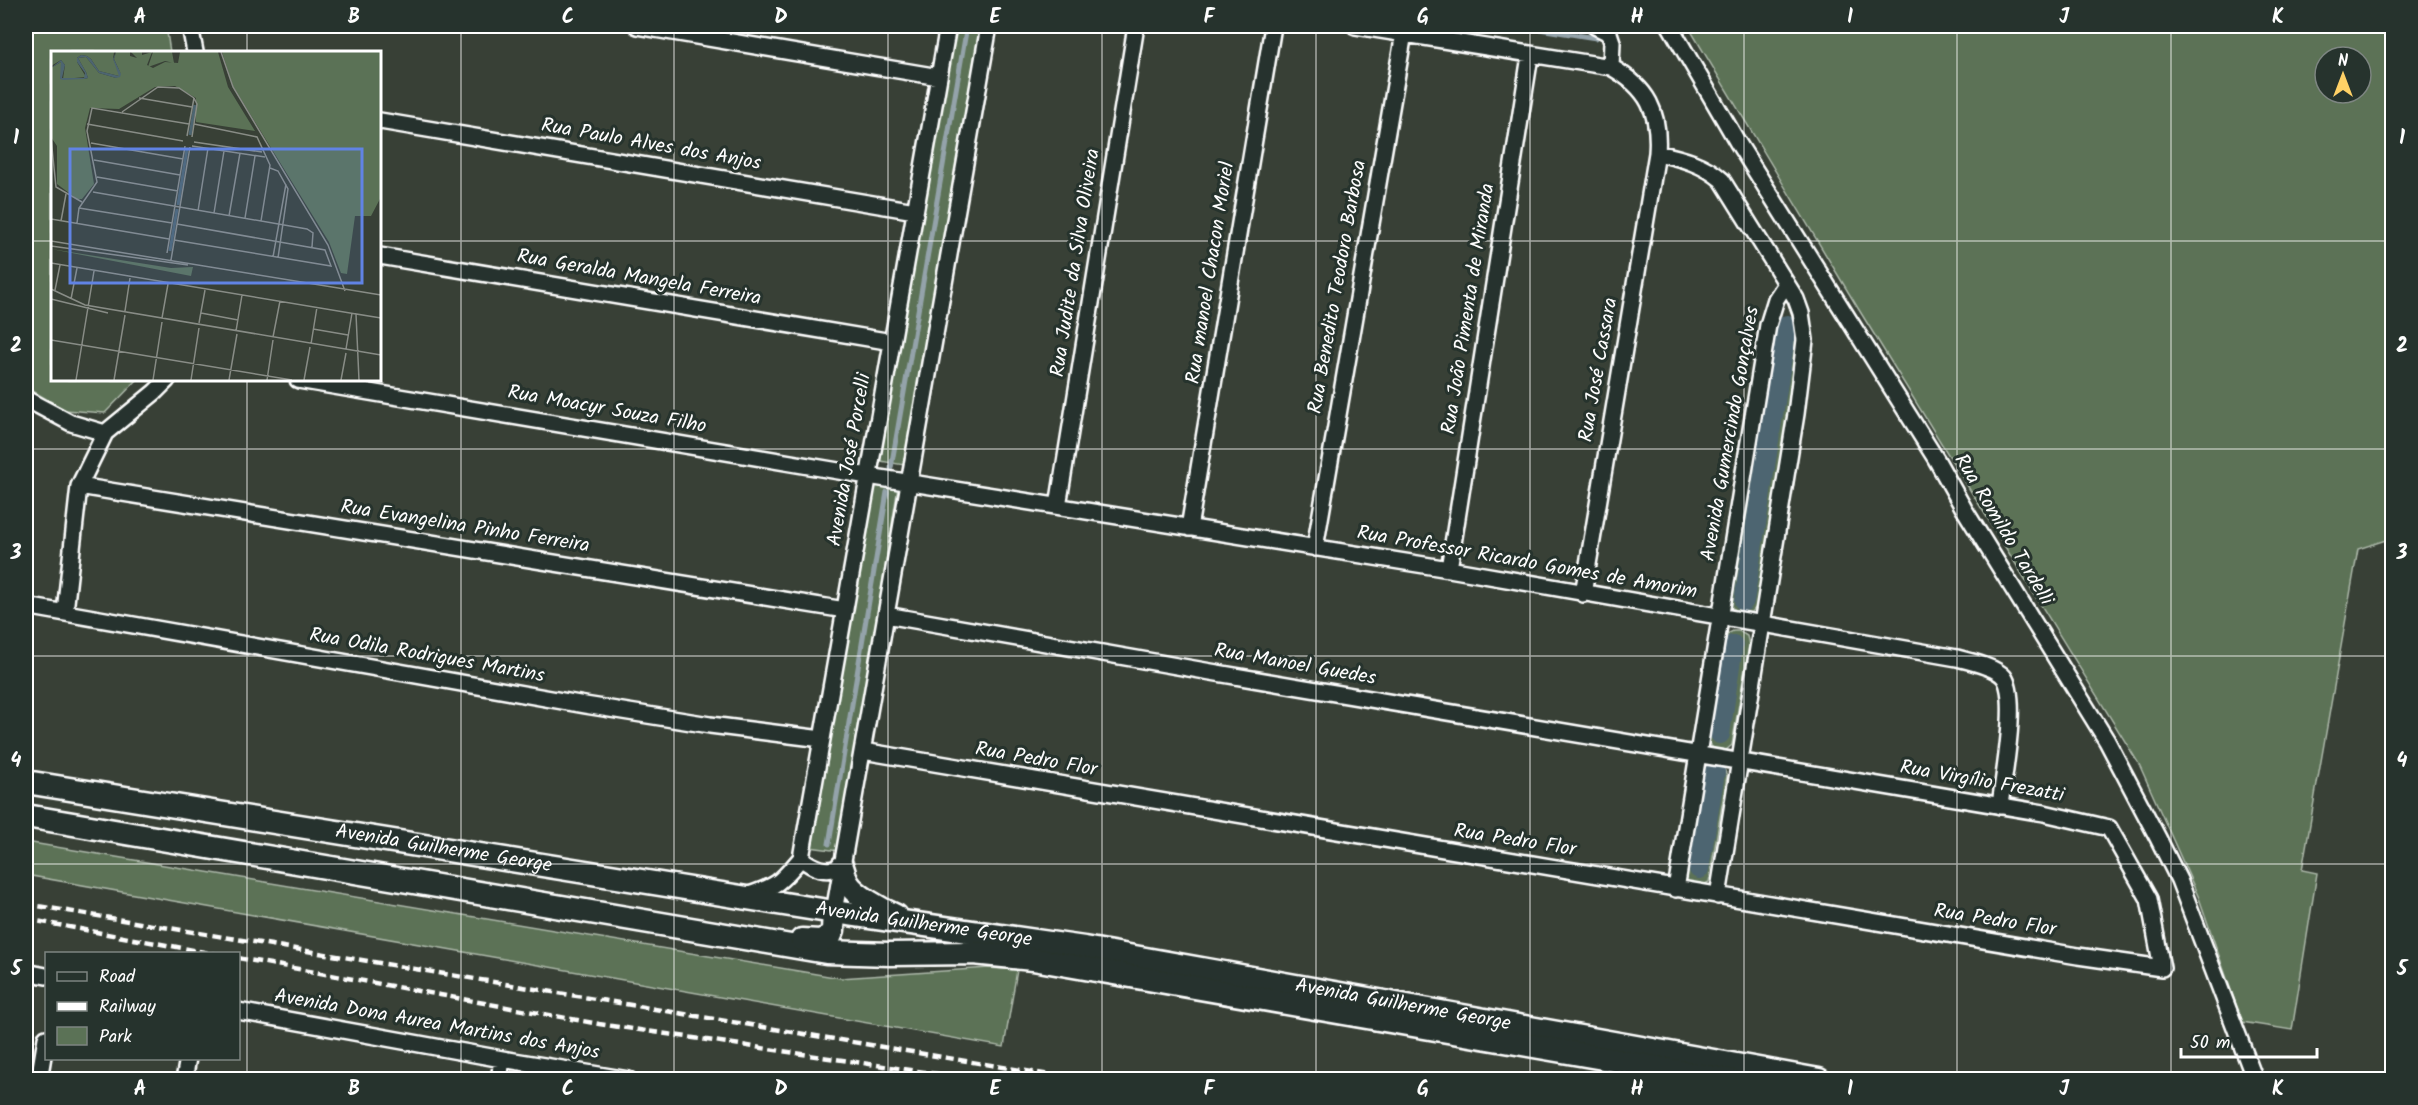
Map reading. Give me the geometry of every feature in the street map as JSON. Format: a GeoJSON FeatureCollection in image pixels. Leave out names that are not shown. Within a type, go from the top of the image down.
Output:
{"type":"FeatureCollection","features":[{"type":"Feature","properties":{"kind":"main road","name":"Avenida Guilherme George"},"geometry":{"type":"LineString","coordinates":[[26,782],[834,912],[1084,948],[1819,1080]]}},
{"type":"Feature","properties":{"kind":"main road","name":"Avenida Guilherme George"},"geometry":{"type":"LineString","coordinates":[[26,816],[826,952],[973,953],[1033,959],[1730,1080]]}},
{"type":"Feature","properties":{"kind":"main road"},"geometry":{"type":"LineString","coordinates":[[842,867],[847,883],[857,892],[885,911],[911,922]]}},
{"type":"Feature","properties":{"kind":"main road"},"geometry":{"type":"LineString","coordinates":[[738,937],[820,941],[830,938],[834,912]]}},
{"type":"Feature","properties":{"kind":"street"},"geometry":{"type":"LineString","coordinates":[[190,26],[195,51]]}},
{"type":"Feature","properties":{"kind":"street"},"geometry":{"type":"LineString","coordinates":[[637,26],[939,77]]}},
{"type":"Feature","properties":{"kind":"street","name":"Avenida José Porcelli"},"geometry":{"type":"LineString","coordinates":[[801,858],[948,26]]}},
{"type":"Feature","properties":{"kind":"street"},"geometry":{"type":"LineString","coordinates":[[834,912],[989,26]]}},
{"type":"Feature","properties":{"kind":"street","name":"Rua Judite da Silva Oliveira"},"geometry":{"type":"LineString","coordinates":[[1058,506],[1136,26]]}},
{"type":"Feature","properties":{"kind":"street","name":"Rua manoel Chacon Moriel"},"geometry":{"type":"LineString","coordinates":[[1189,528],[1273,26]]}},
{"type":"Feature","properties":{"kind":"street"},"geometry":{"type":"LineString","coordinates":[[1355,26],[1530,56],[1611,67],[1612,42],[1609,33],[1595,26]]}},
{"type":"Feature","properties":{"kind":"street","name":"Rua Romildo Tardelli"},"geometry":{"type":"LineString","coordinates":[[1670,26],[1738,143],[1936,459],[1964,509],[2112,750],[2179,880],[2255,1080]]}},
{"type":"Feature","properties":{"kind":"street","name":"Rua Benedito Teodoro Barbosa"},"geometry":{"type":"LineString","coordinates":[[1315,548],[1404,33]]}},
{"type":"Feature","properties":{"kind":"street","name":"Rua João Pimenta de Miranda"},"geometry":{"type":"LineString","coordinates":[[1449,569],[1530,56]]}},
{"type":"Feature","properties":{"kind":"street","name":"Rua José Cassara"},"geometry":{"type":"LineString","coordinates":[[1583,594],[1659,130],[1656,114],[1632,80],[1611,67]]}},
{"type":"Feature","properties":{"kind":"street","name":"Rua Paulo Alves dos Anjos"},"geometry":{"type":"LineString","coordinates":[[381,121],[915,211]]}},
{"type":"Feature","properties":{"kind":"street"},"geometry":{"type":"LineString","coordinates":[[1657,153],[1692,162],[1711,171],[1722,180],[1796,299],[1801,313],[1805,339],[1796,414],[1738,761],[1718,896]]}},
{"type":"Feature","properties":{"kind":"street","name":"Rua Geralda Mangela Ferreira"},"geometry":{"type":"LineString","coordinates":[[381,256],[892,342]]}},
{"type":"Feature","properties":{"kind":"street","name":"Avenida Gumercindo Gonçalves"},"geometry":{"type":"LineString","coordinates":[[1676,889],[1768,325],[1776,299],[1786,284]]}},
{"type":"Feature","properties":{"kind":"street"},"geometry":{"type":"LineString","coordinates":[[65,612],[79,486],[105,433],[156,392],[166,381]]}},
{"type":"Feature","properties":{"kind":"street","name":"Rua Moacyr Souza Filho"},"geometry":{"type":"LineString","coordinates":[[304,381],[909,483]]}},
{"type":"Feature","properties":{"kind":"street"},"geometry":{"type":"LineString","coordinates":[[26,399],[71,423],[105,433]]}},
{"type":"Feature","properties":{"kind":"street","name":"Rua Professor Ricardo Gomes de Amorim"},"geometry":{"type":"LineString","coordinates":[[909,483],[1449,569],[1957,658],[1984,666],[2003,676],[2011,692],[2011,712],[2000,806]]}},
{"type":"Feature","properties":{"kind":"street","name":"Rua Evangelina Pinho Ferreira"},"geometry":{"type":"LineString","coordinates":[[79,486],[844,610]]}},
{"type":"Feature","properties":{"kind":"street","name":"Rua Odila Rodrigues Martins"},"geometry":{"type":"LineString","coordinates":[[26,606],[574,703],[710,725],[822,739]]}},
{"type":"Feature","properties":{"kind":"street","name":"Rua Manoel Guedes"},"geometry":{"type":"LineString","coordinates":[[886,615],[1698,755]]}},
{"type":"Feature","properties":{"kind":"street","name":"Rua Pedro Flor"},"geometry":{"type":"LineString","coordinates":[[863,751],[1676,889],[2162,968]]}},
{"type":"Feature","properties":{"kind":"street","name":"Rua Virgílio Frezatti"},"geometry":{"type":"LineString","coordinates":[[1698,755],[2044,813],[2109,828],[2149,899],[2162,968]]}},
{"type":"Feature","properties":{"kind":"street"},"geometry":{"type":"LineString","coordinates":[[743,897],[773,886],[782,880],[801,858],[816,868],[824,870],[842,867]]}},
{"type":"Feature","properties":{"kind":"street"},"geometry":{"type":"LineString","coordinates":[[26,972],[45,976]]}},
{"type":"Feature","properties":{"kind":"street","name":"Avenida Dona Aurea Martins dos Anjos"},"geometry":{"type":"LineString","coordinates":[[240,1011],[629,1080]]}},
{"type":"Feature","properties":{"kind":"street"},"geometry":{"type":"LineString","coordinates":[[39,1080],[45,1044]]}},
{"type":"Feature","properties":{"kind":"street"},"geometry":{"type":"LineString","coordinates":[[499,1080],[502,1059]]}},
{"type":"Feature","properties":{"kind":"street"},"geometry":{"type":"LineString","coordinates":[[184,1080],[188,1060]]}},
{"type":"Feature","properties":{"kind":"green space"},"geometry":{"type":"Polygon","coordinates":[[[26,26],[166,26],[170,51],[51,51],[51,381],[136,381],[105,413],[65,410],[26,387],[26,26]]]}},
{"type":"Feature","properties":{"kind":"green space"},"geometry":{"type":"Polygon","coordinates":[[[955,26],[980,26],[904,465],[880,461],[955,26]]]}},
{"type":"Feature","properties":{"kind":"green space"},"geometry":{"type":"Polygon","coordinates":[[[1688,26],[2392,26],[2392,538],[2358,549],[2302,870],[2317,873],[2292,1030],[2242,1022],[2199,898],[2139,764],[1856,305],[1688,26]]]}},
{"type":"Feature","properties":{"kind":"green space"},"geometry":{"type":"Polygon","coordinates":[[[1783,317],[1796,320],[1801,327],[1757,606],[1746,615],[1730,607],[1729,600],[1773,329],[1783,317]]]}},
{"type":"Feature","properties":{"kind":"green space"},"geometry":{"type":"Polygon","coordinates":[[[873,483],[898,487],[839,851],[810,847],[873,483]]]}},
{"type":"Feature","properties":{"kind":"green space"},"geometry":{"type":"Polygon","coordinates":[[[1739,631],[1747,636],[1749,645],[1732,745],[1726,750],[1720,750],[1707,741],[1722,643],[1725,635],[1739,631]]]}},
{"type":"Feature","properties":{"kind":"green space"},"geometry":{"type":"Polygon","coordinates":[[[1710,764],[1721,767],[1727,776],[1709,882],[1703,885],[1688,882],[1684,877],[1703,767],[1710,764]]]}},
{"type":"Feature","properties":{"kind":"green space"},"geometry":{"type":"Polygon","coordinates":[[[26,842],[840,978],[989,968],[1017,970],[1004,1047],[26,875],[26,842]]]}},
{"type":"Feature","properties":{"kind":"waterway"},"geometry":{"type":"LineString","coordinates":[[891,468],[967,26]]}},
{"type":"Feature","properties":{"kind":"waterway"},"geometry":{"type":"LineString","coordinates":[[1520,26],[1596,38]]}},
{"type":"Feature","properties":{"kind":"waterway"},"geometry":{"type":"LineString","coordinates":[[1744,601],[1787,325]]}},
{"type":"Feature","properties":{"kind":"waterway"},"geometry":{"type":"LineString","coordinates":[[829,844],[887,492]]}},
{"type":"Feature","properties":{"kind":"waterway"},"geometry":{"type":"LineString","coordinates":[[1720,734],[1733,645]]}},
{"type":"Feature","properties":{"kind":"waterway"},"geometry":{"type":"LineString","coordinates":[[1699,869],[1715,772]]}},
{"type":"Feature","properties":{"kind":"railway"},"geometry":{"type":"LineString","coordinates":[[26,904],[1080,1080]]}},
{"type":"Feature","properties":{"kind":"railway"},"geometry":{"type":"LineString","coordinates":[[26,919],[204,952]]}},
{"type":"Feature","properties":{"kind":"railway"},"geometry":{"type":"LineString","coordinates":[[240,958],[599,1024],[978,1080]]}}]}
